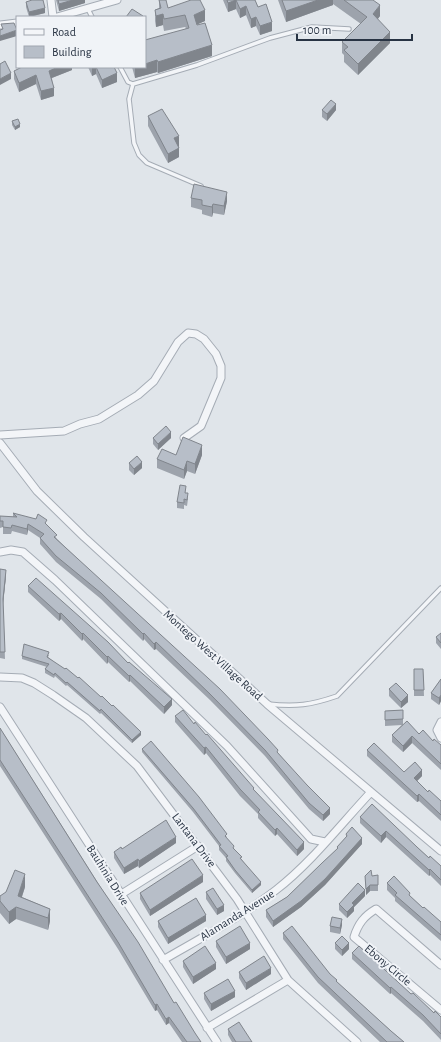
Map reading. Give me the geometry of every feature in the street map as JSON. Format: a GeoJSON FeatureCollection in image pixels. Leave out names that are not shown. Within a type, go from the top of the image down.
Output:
{"type":"FeatureCollection","features":[{"type":"Feature","properties":{"kind":"street"},"geometry":{"type":"LineString","coordinates":[[50,0],[53,16]]}},
{"type":"Feature","properties":{"kind":"street"},"geometry":{"type":"LineString","coordinates":[[61,16],[117,0]]}},
{"type":"Feature","properties":{"kind":"street"},"geometry":{"type":"LineString","coordinates":[[0,25],[16,23]]}},
{"type":"Feature","properties":{"kind":"street"},"geometry":{"type":"LineString","coordinates":[[0,435],[64,430],[99,419],[144,390],[154,380],[183,337],[188,333],[196,334],[204,339],[216,354],[221,366],[221,378],[201,426],[184,438]]}},
{"type":"Feature","properties":{"kind":"street","name":"Montego West Village Road"},"geometry":{"type":"LineString","coordinates":[[0,443],[37,491],[84,537],[267,704],[441,851]]}},
{"type":"Feature","properties":{"kind":"street"},"geometry":{"type":"LineString","coordinates":[[0,552],[11,550],[22,552],[55,580],[228,746],[311,839],[325,842]]}},
{"type":"Feature","properties":{"kind":"street","name":"Lantana Drive"},"geometry":{"type":"LineString","coordinates":[[0,677],[22,678],[34,683],[86,718],[137,766],[246,912],[288,980],[357,1042]]}},
{"type":"Feature","properties":{"kind":"street","name":"Bauhinia Drive"},"geometry":{"type":"LineString","coordinates":[[0,707],[216,1042]]}},
{"type":"Feature","properties":{"kind":"street"},"geometry":{"type":"LineString","coordinates":[[441,722],[437,730],[441,738]]}},
{"type":"Feature","properties":{"kind":"street","name":"Alamanda Avenue"},"geometry":{"type":"LineString","coordinates":[[163,960],[246,912],[296,873],[371,792]]}},
{"type":"Feature","properties":{"kind":"street"},"geometry":{"type":"LineString","coordinates":[[120,894],[198,846]]}},
{"type":"Feature","properties":{"kind":"street","name":"Ebony Circle"},"geometry":{"type":"LineString","coordinates":[[441,965],[376,910],[368,914],[357,928],[354,937],[441,1010]]}},
{"type":"Feature","properties":{"kind":"street"},"geometry":{"type":"LineString","coordinates":[[207,1028],[288,980]]}},
{"type":"Feature","properties":{"kind":"lane"},"geometry":{"type":"LineString","coordinates":[[88,9],[92,16]]}},
{"type":"Feature","properties":{"kind":"lane"},"geometry":{"type":"LineString","coordinates":[[121,68],[128,82],[133,84],[197,65],[270,38],[312,27],[349,29]]}},
{"type":"Feature","properties":{"kind":"lane"},"geometry":{"type":"LineString","coordinates":[[133,84],[129,99],[134,143],[139,155],[147,164],[201,186]]}},
{"type":"Feature","properties":{"kind":"lane"},"geometry":{"type":"LineString","coordinates":[[267,704],[296,707],[337,696],[441,588]]}},
{"type":"Feature","properties":{"kind":"building"},"geometry":{"type":"Polygon","coordinates":[[[32,0],[43,0],[45,8],[29,12],[26,2],[32,0]]]}},
{"type":"Feature","properties":{"kind":"building"},"geometry":{"type":"Polygon","coordinates":[[[58,0],[73,0],[59,4],[58,0]]]}},
{"type":"Feature","properties":{"kind":"building"},"geometry":{"type":"Polygon","coordinates":[[[159,0],[166,0],[168,8],[191,0],[200,0],[205,10],[194,15],[197,25],[205,23],[212,45],[158,62],[157,60],[146,64],[146,40],[189,28],[185,15],[164,19],[163,14],[156,16],[155,10],[161,8],[159,0]]]}},
{"type":"Feature","properties":{"kind":"building"},"geometry":{"type":"Polygon","coordinates":[[[227,0],[236,0],[228,3],[227,0]]]}},
{"type":"Feature","properties":{"kind":"building"},"geometry":{"type":"Polygon","coordinates":[[[236,0],[255,0],[258,7],[266,4],[272,22],[260,26],[256,17],[251,19],[246,6],[240,9],[236,0]]]}},
{"type":"Feature","properties":{"kind":"building"},"geometry":{"type":"Polygon","coordinates":[[[282,0],[318,0],[286,11],[282,0]]]}},
{"type":"Feature","properties":{"kind":"building"},"geometry":{"type":"Polygon","coordinates":[[[344,0],[373,0],[380,5],[373,14],[390,32],[358,64],[344,50],[348,47],[342,42],[367,17],[344,0]]]}},
{"type":"Feature","properties":{"kind":"building"},"geometry":{"type":"Polygon","coordinates":[[[132,9],[143,16],[127,16],[132,9]]]}},
{"type":"Feature","properties":{"kind":"building"},"geometry":{"type":"Polygon","coordinates":[[[14,23],[16,30],[0,36],[0,30],[3,29],[1,24],[14,23]]]}},
{"type":"Feature","properties":{"kind":"building"},"geometry":{"type":"Polygon","coordinates":[[[5,61],[11,73],[0,79],[0,64],[5,61]]]}},
{"type":"Feature","properties":{"kind":"building"},"geometry":{"type":"Polygon","coordinates":[[[20,68],[56,68],[49,71],[54,88],[41,91],[36,75],[19,83],[14,71],[20,68]]]}},
{"type":"Feature","properties":{"kind":"building"},"geometry":{"type":"Polygon","coordinates":[[[96,68],[114,68],[117,73],[102,80],[96,68]]]}},
{"type":"Feature","properties":{"kind":"building"},"geometry":{"type":"Polygon","coordinates":[[[331,100],[336,104],[327,114],[322,110],[331,100]]]}},
{"type":"Feature","properties":{"kind":"building"},"geometry":{"type":"Polygon","coordinates":[[[162,109],[179,136],[174,138],[179,148],[168,154],[148,116],[162,109]]]}},
{"type":"Feature","properties":{"kind":"building"},"geometry":{"type":"Polygon","coordinates":[[[18,119],[20,124],[15,127],[12,121],[18,119]]]}},
{"type":"Feature","properties":{"kind":"building"},"geometry":{"type":"Polygon","coordinates":[[[194,184],[227,192],[224,206],[213,204],[212,207],[202,205],[202,200],[191,198],[194,184]]]}},
{"type":"Feature","properties":{"kind":"building"},"geometry":{"type":"Polygon","coordinates":[[[166,426],[171,432],[158,444],[153,438],[166,426]]]}},
{"type":"Feature","properties":{"kind":"building"},"geometry":{"type":"Polygon","coordinates":[[[183,437],[202,445],[195,464],[187,461],[184,470],[157,459],[162,449],[176,455],[183,437]]]}},
{"type":"Feature","properties":{"kind":"building"},"geometry":{"type":"Polygon","coordinates":[[[137,456],[142,462],[134,469],[129,463],[137,456]]]}},
{"type":"Feature","properties":{"kind":"building"},"geometry":{"type":"Polygon","coordinates":[[[180,485],[186,486],[185,493],[188,493],[187,500],[184,499],[184,503],[177,502],[180,485]]]}},
{"type":"Feature","properties":{"kind":"building"},"geometry":{"type":"Polygon","coordinates":[[[13,513],[36,519],[38,514],[47,520],[45,523],[57,535],[54,537],[220,689],[268,739],[278,750],[277,752],[330,808],[323,815],[309,803],[265,750],[210,694],[156,642],[154,644],[101,593],[56,556],[40,538],[44,534],[28,524],[27,529],[12,525],[11,528],[3,527],[3,521],[0,521],[0,516],[17,517],[13,513]]]}},
{"type":"Feature","properties":{"kind":"building"},"geometry":{"type":"Polygon","coordinates":[[[0,569],[6,570],[3,599],[5,652],[0,652],[0,569]]]}},
{"type":"Feature","properties":{"kind":"building"},"geometry":{"type":"Polygon","coordinates":[[[36,578],[108,642],[128,663],[129,662],[172,699],[164,707],[130,675],[129,676],[108,656],[107,657],[61,613],[59,614],[28,586],[36,578]]]}},
{"type":"Feature","properties":{"kind":"building"},"geometry":{"type":"Polygon","coordinates":[[[441,633],[441,643],[436,637],[441,633]]]}},
{"type":"Feature","properties":{"kind":"building"},"geometry":{"type":"Polygon","coordinates":[[[24,644],[49,652],[47,657],[65,669],[66,668],[78,678],[79,677],[101,697],[102,696],[112,706],[113,705],[141,732],[132,740],[101,709],[100,711],[55,673],[54,675],[45,669],[49,664],[22,656],[24,644]]]}},
{"type":"Feature","properties":{"kind":"building"},"geometry":{"type":"Polygon","coordinates":[[[414,669],[423,669],[424,690],[414,690],[414,669]]]}},
{"type":"Feature","properties":{"kind":"building"},"geometry":{"type":"Polygon","coordinates":[[[441,679],[441,695],[439,698],[431,693],[441,679]]]}},
{"type":"Feature","properties":{"kind":"building"},"geometry":{"type":"Polygon","coordinates":[[[396,683],[408,695],[401,702],[389,689],[396,683]]]}},
{"type":"Feature","properties":{"kind":"building"},"geometry":{"type":"Polygon","coordinates":[[[183,710],[194,724],[195,722],[206,735],[207,734],[254,788],[253,789],[304,842],[297,850],[277,828],[275,830],[258,812],[260,810],[240,789],[206,747],[204,748],[175,716],[183,710]]]}},
{"type":"Feature","properties":{"kind":"building"},"geometry":{"type":"Polygon","coordinates":[[[403,710],[403,719],[385,720],[385,711],[403,710]]]}},
{"type":"Feature","properties":{"kind":"building"},"geometry":{"type":"Polygon","coordinates":[[[407,721],[419,734],[423,730],[433,741],[434,739],[441,745],[441,764],[412,736],[403,746],[392,735],[407,721]]]}},
{"type":"Feature","properties":{"kind":"building"},"geometry":{"type":"Polygon","coordinates":[[[0,728],[97,882],[138,942],[174,1003],[176,1002],[201,1042],[187,1042],[169,1017],[166,1019],[157,1004],[155,1005],[118,942],[0,760],[0,728]]]}},
{"type":"Feature","properties":{"kind":"building"},"geometry":{"type":"Polygon","coordinates":[[[151,741],[199,797],[227,834],[225,836],[234,846],[233,848],[242,857],[240,858],[261,882],[252,890],[235,870],[226,857],[228,856],[219,846],[221,845],[193,808],[142,749],[151,741]]]}},
{"type":"Feature","properties":{"kind":"building"},"geometry":{"type":"Polygon","coordinates":[[[374,743],[404,772],[415,762],[422,770],[414,778],[428,792],[429,790],[441,801],[441,815],[419,794],[417,796],[367,750],[374,743]]]}},
{"type":"Feature","properties":{"kind":"building"},"geometry":{"type":"Polygon","coordinates":[[[372,804],[429,858],[430,856],[441,866],[441,880],[386,831],[381,836],[360,817],[372,804]]]}},
{"type":"Feature","properties":{"kind":"building"},"geometry":{"type":"Polygon","coordinates":[[[166,820],[176,837],[139,861],[138,859],[124,868],[114,852],[121,847],[122,849],[166,820]]]}},
{"type":"Feature","properties":{"kind":"building"},"geometry":{"type":"Polygon","coordinates":[[[352,827],[362,838],[325,879],[301,901],[273,921],[266,910],[287,897],[338,848],[337,847],[347,836],[346,834],[352,827]]]}},
{"type":"Feature","properties":{"kind":"building"},"geometry":{"type":"Polygon","coordinates":[[[192,859],[203,875],[150,910],[140,893],[192,859]]]}},
{"type":"Feature","properties":{"kind":"building"},"geometry":{"type":"Polygon","coordinates":[[[15,870],[25,874],[18,896],[50,909],[48,918],[16,907],[9,912],[0,901],[0,896],[6,892],[15,870]]]}},
{"type":"Feature","properties":{"kind":"building"},"geometry":{"type":"Polygon","coordinates":[[[371,870],[372,876],[378,875],[378,885],[370,885],[366,889],[365,876],[371,870]]]}},
{"type":"Feature","properties":{"kind":"building"},"geometry":{"type":"Polygon","coordinates":[[[394,876],[410,893],[409,895],[441,922],[441,935],[395,895],[397,893],[387,883],[394,876]]]}},
{"type":"Feature","properties":{"kind":"building"},"geometry":{"type":"Polygon","coordinates":[[[358,883],[365,890],[352,903],[354,905],[347,912],[339,904],[358,883]]]}},
{"type":"Feature","properties":{"kind":"building"},"geometry":{"type":"Polygon","coordinates":[[[213,888],[224,905],[217,909],[206,892],[213,888]]]}},
{"type":"Feature","properties":{"kind":"building"},"geometry":{"type":"Polygon","coordinates":[[[196,898],[206,915],[168,938],[158,921],[196,898]]]}},
{"type":"Feature","properties":{"kind":"building"},"geometry":{"type":"Polygon","coordinates":[[[332,917],[342,919],[340,928],[330,926],[332,917]]]}},
{"type":"Feature","properties":{"kind":"building"},"geometry":{"type":"Polygon","coordinates":[[[240,926],[250,943],[226,957],[216,941],[240,926]]]}},
{"type":"Feature","properties":{"kind":"building"},"geometry":{"type":"Polygon","coordinates":[[[292,926],[330,974],[337,980],[336,981],[404,1042],[387,1042],[318,977],[283,933],[292,926]]]}},
{"type":"Feature","properties":{"kind":"building"},"geometry":{"type":"Polygon","coordinates":[[[342,936],[349,943],[342,950],[335,943],[342,936]]]}},
{"type":"Feature","properties":{"kind":"building"},"geometry":{"type":"Polygon","coordinates":[[[205,946],[216,963],[193,977],[183,961],[205,946]]]}},
{"type":"Feature","properties":{"kind":"building"},"geometry":{"type":"Polygon","coordinates":[[[359,946],[411,994],[413,993],[434,1013],[435,1011],[441,1017],[441,1034],[423,1015],[391,987],[390,988],[352,953],[359,946]]]}},
{"type":"Feature","properties":{"kind":"building"},"geometry":{"type":"Polygon","coordinates":[[[264,956],[271,968],[246,983],[239,972],[264,956]]]}},
{"type":"Feature","properties":{"kind":"building"},"geometry":{"type":"Polygon","coordinates":[[[228,979],[235,991],[211,1004],[204,993],[228,979]]]}},
{"type":"Feature","properties":{"kind":"building"},"geometry":{"type":"Polygon","coordinates":[[[239,1022],[252,1042],[236,1042],[228,1029],[239,1022]]]}}]}
